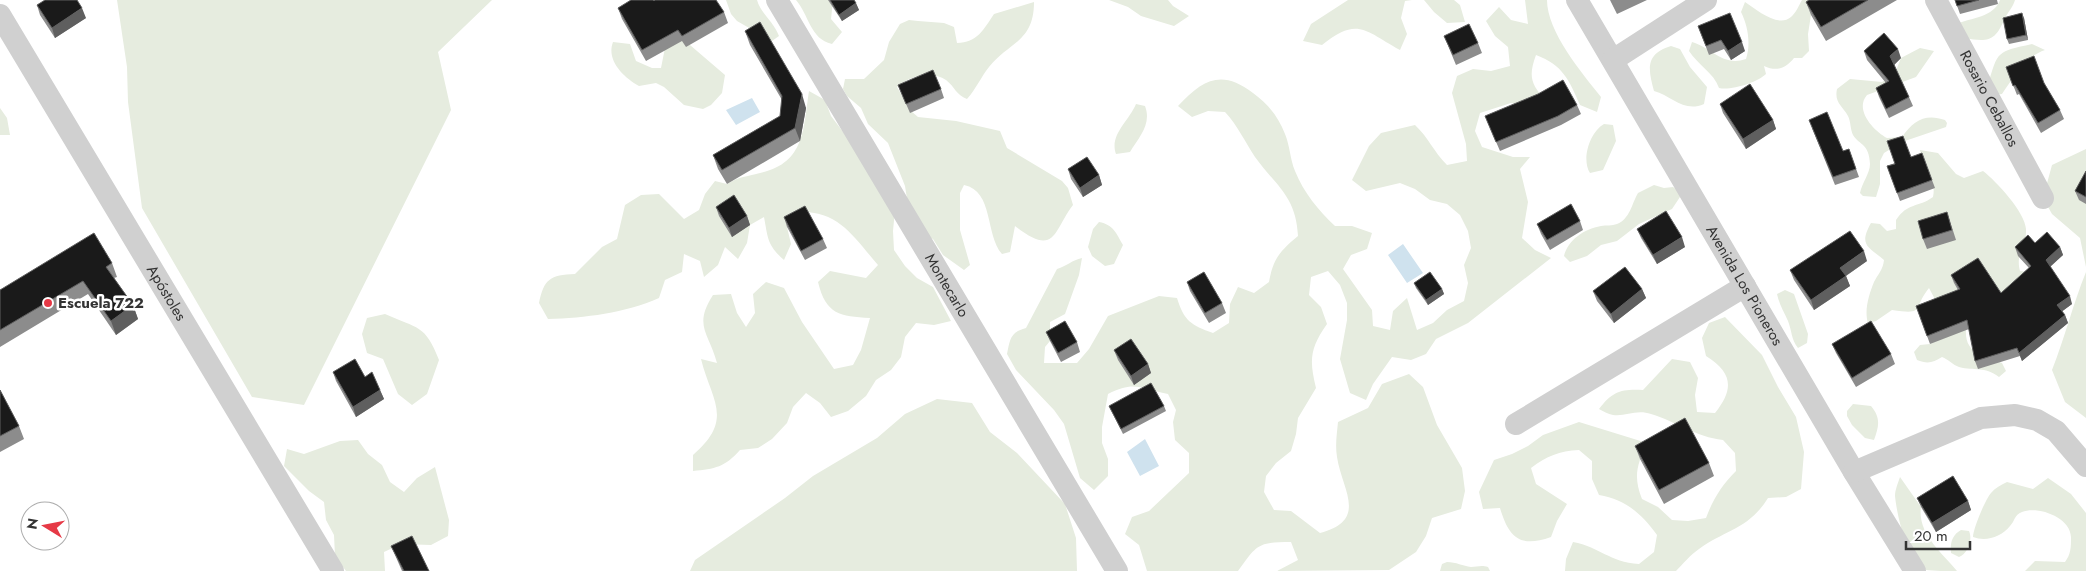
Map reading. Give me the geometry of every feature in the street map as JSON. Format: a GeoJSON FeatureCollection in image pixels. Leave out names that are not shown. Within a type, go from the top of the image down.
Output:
{"type":"FeatureCollection","features":[{"type":"Feature","properties":{"kind":"street","name":"Montecarlo"},"geometry":{"type":"LineString","coordinates":[[777,0],[1118,571]]}},
{"type":"Feature","properties":{"kind":"street","name":"Avenida Los Pioneros"},"geometry":{"type":"LineString","coordinates":[[1577,0],[1854,472],[1915,571]]}},
{"type":"Feature","properties":{"kind":"street"},"geometry":{"type":"LineString","coordinates":[[1613,60],[1706,0]]}},
{"type":"Feature","properties":{"kind":"street","name":"Rosario Ceballos"},"geometry":{"type":"LineString","coordinates":[[1936,0],[2043,198]]}},
{"type":"Feature","properties":{"kind":"street","name":"Apóstoles"},"geometry":{"type":"LineString","coordinates":[[0,15],[333,571]]}},
{"type":"Feature","properties":{"kind":"street"},"geometry":{"type":"LineString","coordinates":[[1516,424],[1745,286]]}},
{"type":"Feature","properties":{"kind":"street"},"geometry":{"type":"LineString","coordinates":[[1854,472],[1981,418],[2015,415],[2037,420],[2056,431],[2086,466]]}},
{"type":"Feature","properties":{"kind":"shaded area"},"geometry":{"type":"Polygon","coordinates":[[[117,0],[492,0],[438,52],[451,110],[304,405],[252,397],[142,208],[128,102],[127,67],[117,0]]]}},
{"type":"Feature","properties":{"kind":"shaded area"},"geometry":{"type":"Polygon","coordinates":[[[726,0],[757,0],[761,10],[774,26],[779,36],[772,41],[737,21],[731,14],[726,0]]]}},
{"type":"Feature","properties":{"kind":"shaded area"},"geometry":{"type":"Polygon","coordinates":[[[796,0],[833,0],[831,19],[842,32],[832,44],[814,32],[796,0]]]}},
{"type":"Feature","properties":{"kind":"shaded area"},"geometry":{"type":"Polygon","coordinates":[[[1109,0],[1168,0],[1173,6],[1189,16],[1174,26],[1141,16],[1128,7],[1109,0]]]}},
{"type":"Feature","properties":{"kind":"shaded area"},"geometry":{"type":"Polygon","coordinates":[[[1348,0],[1412,0],[1405,1],[1401,18],[1407,34],[1400,50],[1369,32],[1353,29],[1334,36],[1322,45],[1303,41],[1311,24],[1348,0]]]}},
{"type":"Feature","properties":{"kind":"shaded area"},"geometry":{"type":"Polygon","coordinates":[[[1424,0],[1454,0],[1460,5],[1465,22],[1447,23],[1424,0]]]}},
{"type":"Feature","properties":{"kind":"shaded area"},"geometry":{"type":"Polygon","coordinates":[[[1525,0],[1547,0],[1553,25],[1559,38],[1567,52],[1601,97],[1597,112],[1580,105],[1564,74],[1553,64],[1536,55],[1532,69],[1532,80],[1546,101],[1528,106],[1511,103],[1480,113],[1475,131],[1482,147],[1513,157],[1530,157],[1520,169],[1528,202],[1522,238],[1535,250],[1551,258],[1468,323],[1436,339],[1426,354],[1411,360],[1392,357],[1373,384],[1366,400],[1350,393],[1340,359],[1347,320],[1347,303],[1340,285],[1328,271],[1311,277],[1309,295],[1321,307],[1327,324],[1317,340],[1312,354],[1312,370],[1316,388],[1298,418],[1291,451],[1276,463],[1266,476],[1264,492],[1274,510],[1291,511],[1320,533],[1335,527],[1344,520],[1348,512],[1349,502],[1337,457],[1338,422],[1368,408],[1382,384],[1409,374],[1423,387],[1437,425],[1462,468],[1465,491],[1461,509],[1432,518],[1426,536],[1416,552],[1389,570],[1277,571],[1298,560],[1291,542],[1264,544],[1254,550],[1238,571],[1147,571],[1139,545],[1125,534],[1132,517],[1149,511],[1189,473],[1189,453],[1175,440],[1173,422],[1176,410],[1168,394],[1138,387],[1125,387],[1108,394],[1102,427],[1102,443],[1108,459],[1108,476],[1094,490],[1080,478],[1064,424],[1054,410],[1016,370],[1007,354],[1012,337],[1017,332],[1026,328],[1057,269],[1082,258],[1079,275],[1065,314],[1050,322],[1050,341],[1045,347],[1044,363],[1077,363],[1089,349],[1108,316],[1159,296],[1177,298],[1182,312],[1189,321],[1213,333],[1229,323],[1230,304],[1238,287],[1254,293],[1269,282],[1278,256],[1298,236],[1296,222],[1289,201],[1284,192],[1255,157],[1238,128],[1225,112],[1208,111],[1192,117],[1178,106],[1196,89],[1213,80],[1222,79],[1242,86],[1258,97],[1272,111],[1285,134],[1293,166],[1303,187],[1312,201],[1329,220],[1335,226],[1352,226],[1372,233],[1367,249],[1351,255],[1343,269],[1372,310],[1373,326],[1390,330],[1393,311],[1407,298],[1417,330],[1433,323],[1447,310],[1464,301],[1468,283],[1464,265],[1471,248],[1468,231],[1460,215],[1447,204],[1430,200],[1415,189],[1400,183],[1366,191],[1352,180],[1369,146],[1381,133],[1415,125],[1447,165],[1467,161],[1466,144],[1452,93],[1457,76],[1473,69],[1491,71],[1510,66],[1508,47],[1495,36],[1486,21],[1499,7],[1511,20],[1528,24],[1525,0]]]}},
{"type":"Feature","properties":{"kind":"shaded area"},"geometry":{"type":"Polygon","coordinates":[[[1802,0],[1836,0],[1811,15],[1808,34],[1809,51],[1802,58],[1794,58],[1781,68],[1773,69],[1764,66],[1766,74],[1757,80],[1737,87],[1719,88],[1710,73],[1689,51],[1692,42],[1724,59],[1738,61],[1746,59],[1748,35],[1741,12],[1745,2],[1768,17],[1786,20],[1796,11],[1802,0]]]}},
{"type":"Feature","properties":{"kind":"shaded area"},"geometry":{"type":"Polygon","coordinates":[[[2000,0],[2015,0],[1998,32],[1990,39],[1985,40],[1964,38],[1956,24],[1993,10],[2000,0]]]}},
{"type":"Feature","properties":{"kind":"shaded area"},"geometry":{"type":"Polygon","coordinates":[[[1034,2],[1030,26],[1025,34],[989,67],[967,99],[960,95],[946,80],[934,75],[914,77],[897,87],[911,111],[918,117],[956,121],[1000,131],[1007,148],[1062,181],[1068,188],[1073,205],[1052,237],[1046,240],[1039,240],[1015,226],[1010,252],[1002,254],[993,236],[985,204],[974,189],[964,185],[960,193],[960,230],[970,265],[964,270],[943,255],[933,239],[926,236],[908,205],[905,186],[888,143],[868,124],[861,108],[847,96],[843,89],[845,79],[864,79],[884,60],[889,42],[900,24],[909,20],[944,23],[954,27],[957,43],[964,42],[975,38],[994,14],[1034,2]]]}},
{"type":"Feature","properties":{"kind":"shaded area"},"geometry":{"type":"Polygon","coordinates":[[[683,39],[725,75],[722,93],[711,105],[703,109],[684,105],[664,87],[656,83],[639,86],[622,73],[612,55],[613,42],[630,44],[636,61],[652,68],[661,68],[665,48],[683,39]]]}},
{"type":"Feature","properties":{"kind":"shaded area"},"geometry":{"type":"Polygon","coordinates":[[[2032,44],[2045,50],[2026,62],[2002,94],[1993,95],[1988,85],[1997,59],[2005,51],[2032,44]]]}},
{"type":"Feature","properties":{"kind":"shaded area"},"geometry":{"type":"Polygon","coordinates":[[[1671,46],[1680,49],[1690,67],[1707,87],[1704,104],[1697,106],[1684,105],[1654,91],[1650,76],[1650,63],[1657,53],[1671,46]]]}},
{"type":"Feature","properties":{"kind":"shaded area"},"geometry":{"type":"Polygon","coordinates":[[[1920,48],[1934,51],[1916,77],[1867,95],[1863,107],[1864,113],[1867,120],[1887,138],[1902,137],[1915,123],[1931,117],[1945,120],[1947,123],[1946,127],[1902,142],[1884,153],[1880,161],[1880,184],[1876,197],[1863,196],[1860,193],[1870,167],[1868,152],[1853,135],[1848,116],[1838,101],[1837,89],[1850,79],[1882,82],[1895,73],[1901,58],[1920,48]]]}},
{"type":"Feature","properties":{"kind":"shaded area"},"geometry":{"type":"Polygon","coordinates":[[[809,91],[825,100],[831,116],[853,145],[895,210],[894,250],[905,266],[917,278],[933,287],[951,321],[934,325],[916,323],[905,337],[901,357],[891,370],[876,380],[866,396],[848,411],[831,417],[820,403],[806,393],[793,407],[787,423],[772,439],[758,448],[740,450],[724,464],[693,471],[693,455],[706,442],[717,420],[714,398],[701,359],[717,363],[703,322],[704,314],[713,295],[731,294],[737,313],[746,327],[755,313],[753,294],[766,282],[784,288],[802,322],[834,369],[853,365],[861,350],[870,318],[850,316],[836,312],[825,301],[818,282],[830,271],[866,278],[878,265],[843,226],[822,215],[809,212],[794,212],[787,227],[791,244],[784,260],[771,245],[764,217],[750,225],[747,243],[738,259],[725,247],[718,265],[704,277],[700,261],[684,254],[682,272],[665,280],[659,298],[633,307],[605,314],[548,319],[539,303],[543,288],[554,277],[575,274],[602,247],[617,239],[625,205],[641,195],[659,194],[684,219],[699,210],[705,194],[715,181],[727,184],[739,178],[775,168],[786,161],[794,153],[803,131],[809,91]]]}},
{"type":"Feature","properties":{"kind":"shaded area"},"geometry":{"type":"Polygon","coordinates":[[[1136,104],[1145,106],[1147,119],[1144,130],[1130,152],[1116,154],[1115,141],[1117,134],[1136,104]]]}},
{"type":"Feature","properties":{"kind":"shaded area"},"geometry":{"type":"Polygon","coordinates":[[[0,108],[7,118],[10,135],[0,135],[0,108]]]}},
{"type":"Feature","properties":{"kind":"shaded area"},"geometry":{"type":"Polygon","coordinates":[[[1604,124],[1613,125],[1616,141],[1603,170],[1590,173],[1586,161],[1588,146],[1595,133],[1604,124]]]}},
{"type":"Feature","properties":{"kind":"shaded area"},"geometry":{"type":"Polygon","coordinates":[[[2086,149],[2086,267],[2080,238],[2052,214],[2043,198],[2052,165],[2086,149]]]}},
{"type":"Feature","properties":{"kind":"shaded area"},"geometry":{"type":"Polygon","coordinates":[[[1920,150],[1938,153],[1956,174],[1964,178],[1983,171],[2009,197],[2021,214],[2024,222],[2026,235],[2020,254],[2019,265],[2020,271],[2028,272],[1966,329],[1968,344],[1976,353],[2002,363],[2006,371],[1999,377],[1989,371],[1959,367],[1942,357],[1930,362],[1917,360],[1914,352],[1920,345],[1930,344],[1943,337],[1938,305],[1929,288],[1914,311],[1892,310],[1876,321],[1868,323],[1867,308],[1869,297],[1874,282],[1883,267],[1884,260],[1870,249],[1865,241],[1865,237],[1871,223],[1880,224],[1887,231],[1896,229],[1896,220],[1900,214],[1933,197],[1933,184],[1920,150]]]}},
{"type":"Feature","properties":{"kind":"shaded area"},"geometry":{"type":"Polygon","coordinates":[[[1654,185],[1664,188],[1673,187],[1682,194],[1672,209],[1639,224],[1617,241],[1601,245],[1587,256],[1570,262],[1564,256],[1573,240],[1583,233],[1595,227],[1615,225],[1621,222],[1628,215],[1638,193],[1654,185]]]}},
{"type":"Feature","properties":{"kind":"shaded area"},"geometry":{"type":"Polygon","coordinates":[[[1099,222],[1111,227],[1123,245],[1114,264],[1105,266],[1092,256],[1088,247],[1093,229],[1099,222]]]}},
{"type":"Feature","properties":{"kind":"shaded area"},"geometry":{"type":"Polygon","coordinates":[[[2086,272],[2086,418],[2065,402],[2052,370],[2086,272]]]}},
{"type":"Feature","properties":{"kind":"shaded area"},"geometry":{"type":"Polygon","coordinates":[[[1785,290],[1794,294],[1808,334],[1807,343],[1798,348],[1777,294],[1785,290]]]}},
{"type":"Feature","properties":{"kind":"shaded area"},"geometry":{"type":"Polygon","coordinates":[[[385,314],[419,329],[429,340],[439,360],[427,394],[412,405],[398,394],[383,359],[367,353],[362,334],[367,318],[385,314]]]}},
{"type":"Feature","properties":{"kind":"shaded area"},"geometry":{"type":"Polygon","coordinates":[[[1725,317],[1762,355],[1796,417],[1804,452],[1801,489],[1786,497],[1768,498],[1761,508],[1745,523],[1699,549],[1676,571],[1565,571],[1566,559],[1573,542],[1629,563],[1639,564],[1654,552],[1657,535],[1639,514],[1625,504],[1599,495],[1592,479],[1592,461],[1579,450],[1554,455],[1542,460],[1531,468],[1536,484],[1567,504],[1557,521],[1551,537],[1524,541],[1517,538],[1507,527],[1500,508],[1483,509],[1479,492],[1494,460],[1528,446],[1543,435],[1579,422],[1647,443],[1637,471],[1639,491],[1642,499],[1658,507],[1672,520],[1688,521],[1706,518],[1718,493],[1736,471],[1735,453],[1723,440],[1695,433],[1651,414],[1640,412],[1613,415],[1599,409],[1609,398],[1618,392],[1643,390],[1672,359],[1690,362],[1698,378],[1695,395],[1697,412],[1715,413],[1728,389],[1728,382],[1726,375],[1721,369],[1706,356],[1702,338],[1709,323],[1725,317]]]}},
{"type":"Feature","properties":{"kind":"shaded area"},"geometry":{"type":"Polygon","coordinates":[[[937,399],[972,403],[990,432],[1017,453],[1065,504],[1076,538],[1077,571],[690,571],[695,560],[785,498],[813,476],[877,438],[905,414],[937,399]]]}},
{"type":"Feature","properties":{"kind":"shaded area"},"geometry":{"type":"Polygon","coordinates":[[[1853,404],[1871,406],[1874,410],[1878,422],[1874,440],[1865,438],[1852,425],[1847,416],[1847,411],[1853,404]]]}},
{"type":"Feature","properties":{"kind":"shaded area"},"geometry":{"type":"Polygon","coordinates":[[[358,440],[368,454],[382,465],[390,482],[404,492],[417,478],[435,467],[449,520],[448,536],[431,545],[401,544],[384,552],[385,571],[346,571],[335,556],[334,535],[326,520],[324,502],[309,491],[284,466],[287,449],[304,454],[340,441],[358,440]]]}},
{"type":"Feature","properties":{"kind":"shaded area"},"geometry":{"type":"Polygon","coordinates":[[[1900,477],[1921,507],[1923,525],[1927,534],[1938,550],[1957,571],[1926,570],[1913,557],[1904,537],[1896,505],[1895,494],[1900,477]]]}},
{"type":"Feature","properties":{"kind":"shaded area"},"geometry":{"type":"Polygon","coordinates":[[[2048,478],[2071,494],[2086,513],[2086,571],[2025,571],[2035,561],[2065,562],[2070,553],[2071,537],[2069,530],[2059,519],[2044,512],[2022,512],[2017,515],[2006,530],[1993,538],[1973,537],[1983,508],[1991,493],[2000,485],[2007,482],[2033,489],[2048,478]]]}},
{"type":"Feature","properties":{"kind":"shaded area"},"geometry":{"type":"Polygon","coordinates":[[[1961,530],[1969,531],[1970,542],[1967,549],[1959,557],[1951,553],[1951,546],[1952,540],[1961,530]]]}},
{"type":"Feature","properties":{"kind":"shaded area"},"geometry":{"type":"Polygon","coordinates":[[[1447,562],[1471,567],[1486,566],[1490,571],[1440,571],[1442,564],[1447,562]]]}},
{"type":"Feature","properties":{"kind":"water"},"geometry":{"type":"Polygon","coordinates":[[[752,98],[760,112],[736,125],[726,110],[752,98]]]}},
{"type":"Feature","properties":{"kind":"water"},"geometry":{"type":"Polygon","coordinates":[[[1403,244],[1423,273],[1407,283],[1388,255],[1403,244]]]}},
{"type":"Feature","properties":{"kind":"water"},"geometry":{"type":"Polygon","coordinates":[[[1145,439],[1159,466],[1140,476],[1127,452],[1145,439]]]}},
{"type":"Feature","properties":{"kind":"building"},"geometry":{"type":"Polygon","coordinates":[[[45,0],[77,0],[82,8],[52,28],[37,5],[45,0]]]}},
{"type":"Feature","properties":{"kind":"building"},"geometry":{"type":"Polygon","coordinates":[[[631,0],[716,0],[724,12],[682,36],[678,30],[642,50],[618,8],[631,0]]]}},
{"type":"Feature","properties":{"kind":"building"},"geometry":{"type":"Polygon","coordinates":[[[830,0],[854,0],[856,3],[839,15],[830,0]]]}},
{"type":"Feature","properties":{"kind":"building"},"geometry":{"type":"Polygon","coordinates":[[[1809,0],[1868,0],[1821,27],[1806,2],[1809,0]]]}},
{"type":"Feature","properties":{"kind":"building"},"geometry":{"type":"Polygon","coordinates":[[[1955,0],[1979,0],[1957,6],[1955,0]]]}},
{"type":"Feature","properties":{"kind":"building"},"geometry":{"type":"Polygon","coordinates":[[[1730,13],[1742,42],[1728,51],[1721,40],[1706,46],[1698,26],[1730,13]]]}},
{"type":"Feature","properties":{"kind":"building"},"geometry":{"type":"Polygon","coordinates":[[[2022,13],[2026,35],[2007,39],[2003,18],[2022,13]]]}},
{"type":"Feature","properties":{"kind":"building"},"geometry":{"type":"Polygon","coordinates":[[[760,22],[802,94],[795,128],[722,170],[713,155],[780,116],[782,96],[745,31],[760,22]]]}},
{"type":"Feature","properties":{"kind":"building"},"geometry":{"type":"Polygon","coordinates":[[[1469,24],[1478,43],[1453,55],[1444,36],[1469,24]]]}},
{"type":"Feature","properties":{"kind":"building"},"geometry":{"type":"Polygon","coordinates":[[[1884,33],[1898,49],[1890,56],[1909,97],[1886,109],[1876,88],[1889,81],[1864,51],[1884,33]]]}},
{"type":"Feature","properties":{"kind":"building"},"geometry":{"type":"Polygon","coordinates":[[[2034,56],[2044,83],[2060,110],[2038,123],[2015,85],[2013,86],[2006,67],[2034,56]]]}},
{"type":"Feature","properties":{"kind":"building"},"geometry":{"type":"Polygon","coordinates":[[[933,70],[941,89],[906,104],[898,85],[933,70]]]}},
{"type":"Feature","properties":{"kind":"building"},"geometry":{"type":"Polygon","coordinates":[[[1563,80],[1577,105],[1558,116],[1496,142],[1485,116],[1538,94],[1563,80]]]}},
{"type":"Feature","properties":{"kind":"building"},"geometry":{"type":"Polygon","coordinates":[[[1750,84],[1773,120],[1743,139],[1720,104],[1750,84]]]}},
{"type":"Feature","properties":{"kind":"building"},"geometry":{"type":"Polygon","coordinates":[[[1827,112],[1843,151],[1849,149],[1856,169],[1833,177],[1809,120],[1827,112]]]}},
{"type":"Feature","properties":{"kind":"building"},"geometry":{"type":"Polygon","coordinates":[[[1903,136],[1911,157],[1922,153],[1932,180],[1897,193],[1887,166],[1895,164],[1887,141],[1903,136]]]}},
{"type":"Feature","properties":{"kind":"building"},"geometry":{"type":"Polygon","coordinates":[[[1087,157],[1099,175],[1080,188],[1068,169],[1087,157]]]}},
{"type":"Feature","properties":{"kind":"building"},"geometry":{"type":"Polygon","coordinates":[[[2086,171],[2086,197],[2075,191],[2086,171]]]}},
{"type":"Feature","properties":{"kind":"building"},"geometry":{"type":"Polygon","coordinates":[[[734,195],[747,216],[729,228],[716,207],[734,195]]]}},
{"type":"Feature","properties":{"kind":"building"},"geometry":{"type":"Polygon","coordinates":[[[1571,204],[1580,221],[1547,240],[1537,224],[1571,204]]]}},
{"type":"Feature","properties":{"kind":"building"},"geometry":{"type":"Polygon","coordinates":[[[805,206],[823,239],[801,251],[784,217],[805,206]]]}},
{"type":"Feature","properties":{"kind":"building"},"geometry":{"type":"Polygon","coordinates":[[[1666,211],[1682,237],[1653,255],[1637,229],[1666,211]]]}},
{"type":"Feature","properties":{"kind":"building"},"geometry":{"type":"Polygon","coordinates":[[[1947,212],[1952,230],[1923,239],[1918,221],[1947,212]]]}},
{"type":"Feature","properties":{"kind":"building"},"geometry":{"type":"Polygon","coordinates":[[[1850,231],[1864,251],[1840,268],[1846,276],[1811,300],[1790,270],[1850,231]]]}},
{"type":"Feature","properties":{"kind":"building"},"geometry":{"type":"Polygon","coordinates":[[[2047,232],[2060,247],[2046,260],[2070,296],[2057,305],[2065,315],[2019,353],[2017,348],[1975,361],[1967,320],[1927,336],[1916,306],[1960,289],[1951,275],[1978,258],[2001,293],[2031,266],[2015,247],[2028,235],[2035,243],[2047,232]]]}},
{"type":"Feature","properties":{"kind":"building"},"geometry":{"type":"Polygon","coordinates":[[[94,233],[112,263],[106,267],[133,305],[111,321],[83,281],[0,330],[0,290],[94,233]]]}},
{"type":"Feature","properties":{"kind":"building"},"geometry":{"type":"Polygon","coordinates":[[[1625,267],[1642,289],[1611,314],[1593,291],[1625,267]]]}},
{"type":"Feature","properties":{"kind":"building"},"geometry":{"type":"Polygon","coordinates":[[[1204,272],[1222,303],[1205,313],[1187,282],[1204,272]]]}},
{"type":"Feature","properties":{"kind":"building"},"geometry":{"type":"Polygon","coordinates":[[[1430,272],[1442,289],[1426,300],[1414,283],[1430,272]]]}},
{"type":"Feature","properties":{"kind":"building"},"geometry":{"type":"Polygon","coordinates":[[[1065,321],[1077,342],[1058,353],[1046,332],[1065,321]]]}},
{"type":"Feature","properties":{"kind":"building"},"geometry":{"type":"Polygon","coordinates":[[[1871,321],[1891,354],[1852,378],[1832,344],[1871,321]]]}},
{"type":"Feature","properties":{"kind":"building"},"geometry":{"type":"Polygon","coordinates":[[[1131,339],[1148,364],[1131,376],[1114,350],[1131,339]]]}},
{"type":"Feature","properties":{"kind":"building"},"geometry":{"type":"Polygon","coordinates":[[[355,359],[365,377],[372,372],[380,390],[353,407],[333,372],[355,359]]]}},
{"type":"Feature","properties":{"kind":"building"},"geometry":{"type":"Polygon","coordinates":[[[1151,383],[1164,406],[1121,429],[1109,406],[1151,383]]]}},
{"type":"Feature","properties":{"kind":"building"},"geometry":{"type":"Polygon","coordinates":[[[0,390],[19,426],[0,436],[0,390]]]}},
{"type":"Feature","properties":{"kind":"building"},"geometry":{"type":"Polygon","coordinates":[[[1685,418],[1709,463],[1659,490],[1635,446],[1685,418]]]}},
{"type":"Feature","properties":{"kind":"building"},"geometry":{"type":"Polygon","coordinates":[[[1953,476],[1968,501],[1932,523],[1917,498],[1953,476]]]}},
{"type":"Feature","properties":{"kind":"building"},"geometry":{"type":"Polygon","coordinates":[[[412,536],[429,571],[404,571],[391,546],[412,536]]]}},
{"type":"Feature","properties":{"kind":"place","name":"Escuela 722"},"geometry":{"type":"Point","coordinates":[48,303]}}]}
